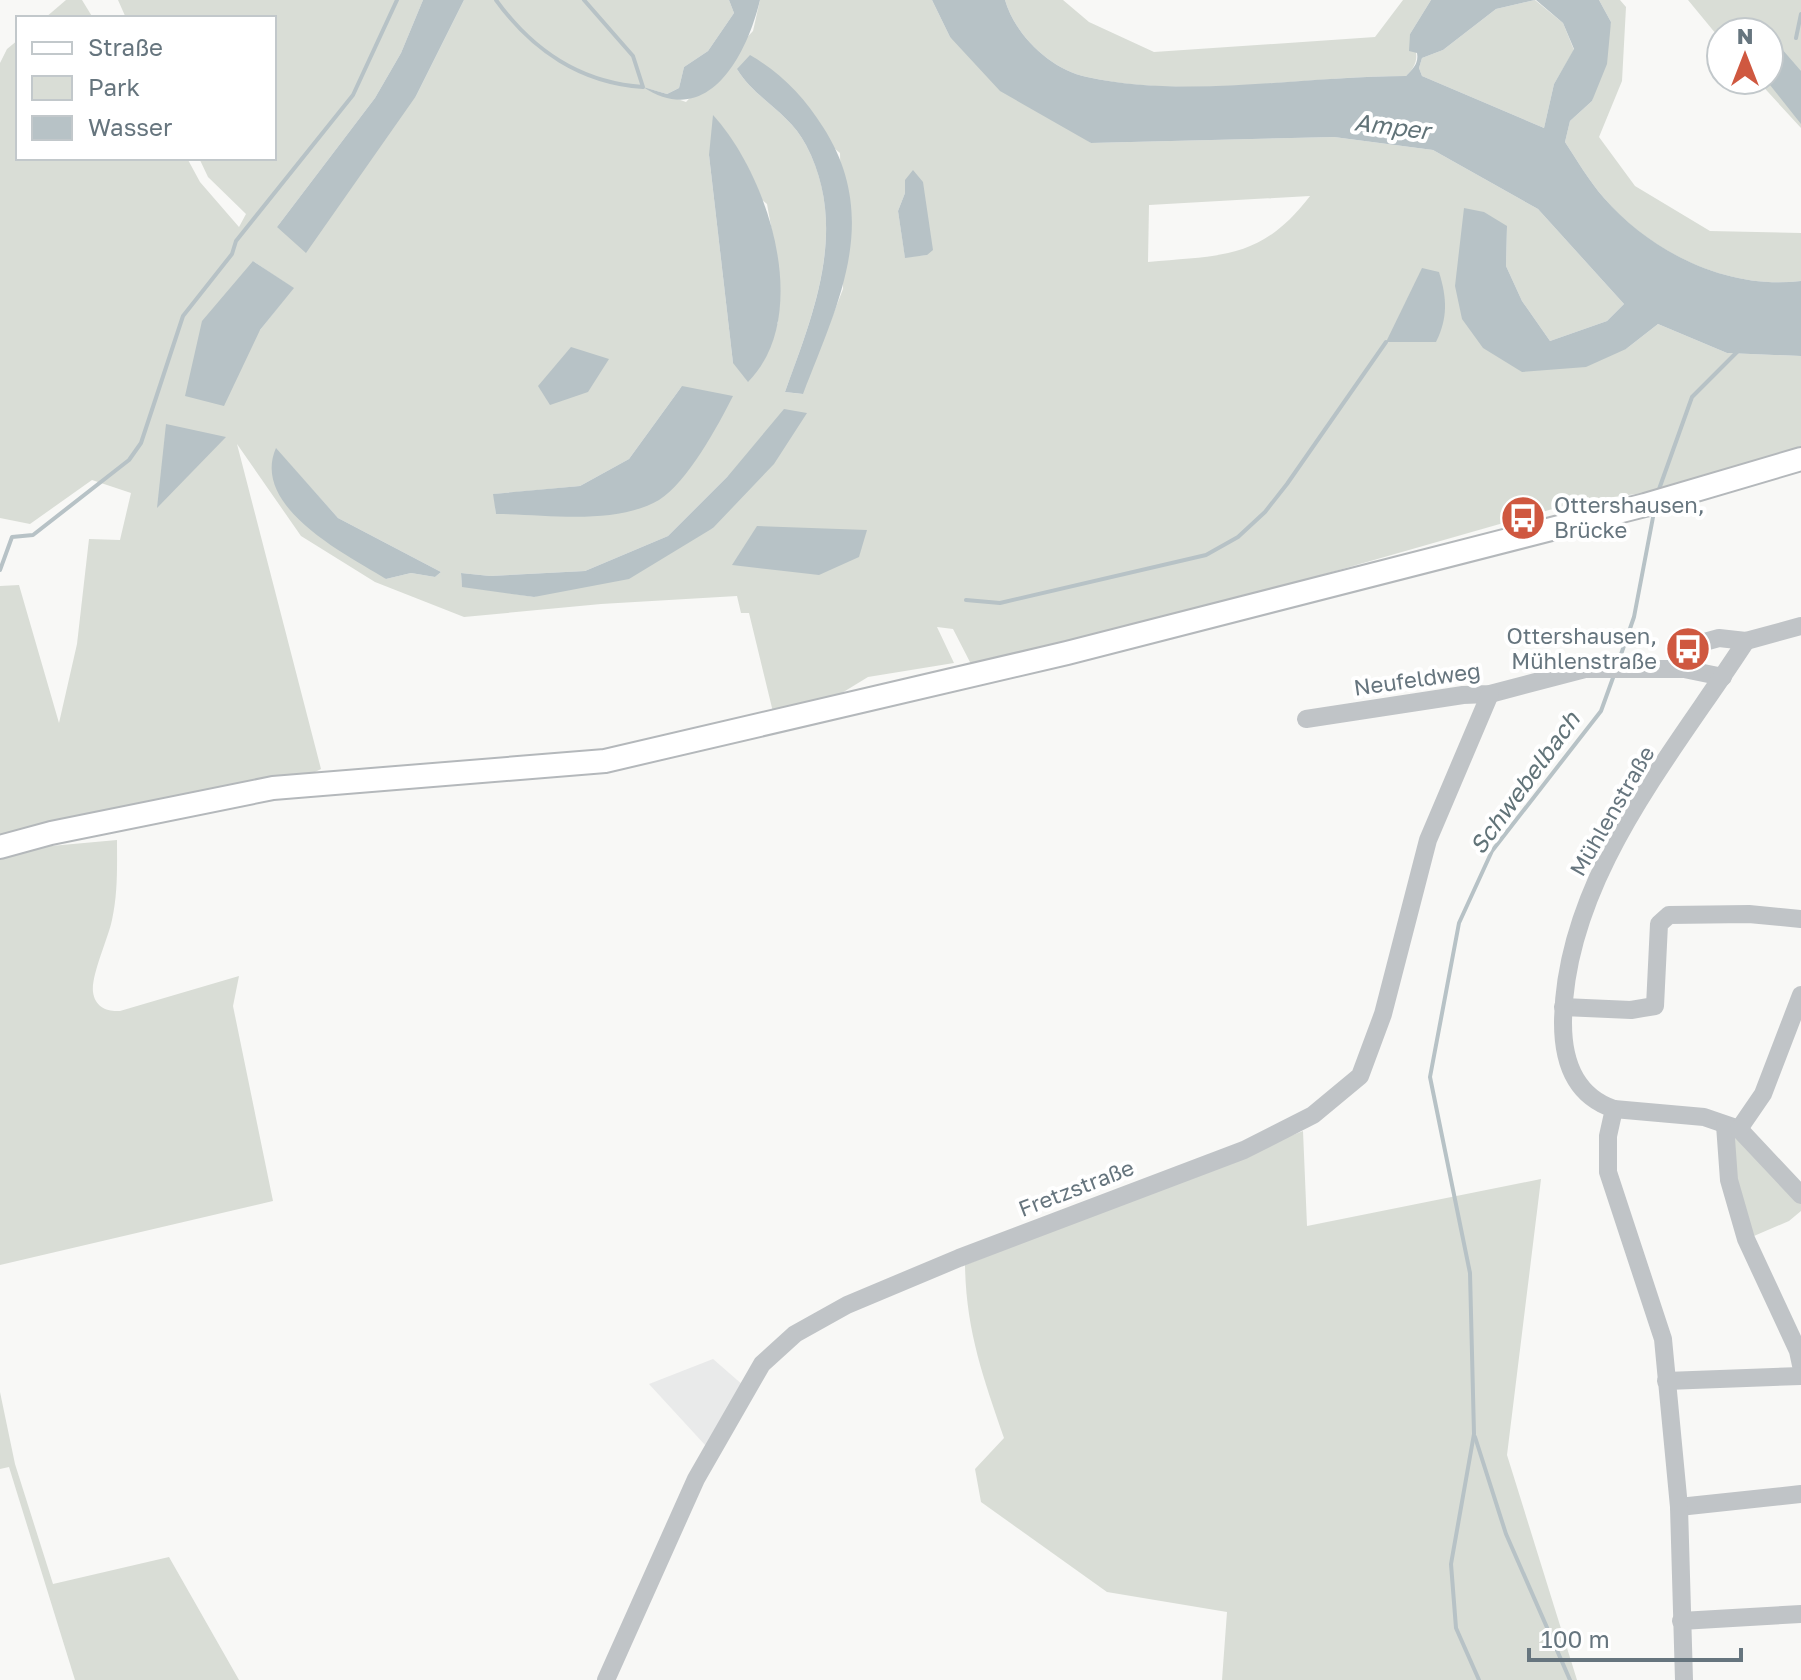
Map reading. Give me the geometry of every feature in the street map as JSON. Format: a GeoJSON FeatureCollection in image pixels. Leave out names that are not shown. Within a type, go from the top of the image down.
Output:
{"type":"FeatureCollection","features":[{"type":"Feature","properties":{"kind":"main road"},"geometry":{"type":"LineString","coordinates":[[0,847],[200,801],[273,788],[605,761],[1067,653],[1654,503],[1801,459]]}},
{"type":"Feature","properties":{"kind":"street"},"geometry":{"type":"LineString","coordinates":[[1684,669],[1697,644],[1719,638],[1746,641],[1801,626]]}},
{"type":"Feature","properties":{"kind":"street","name":"Mühlenstraße"},"geometry":{"type":"LineString","coordinates":[[1614,1109],[1597,1103],[1570,1071],[1564,1048],[1563,1007],[1569,954],[1600,872],[1746,641]]}},
{"type":"Feature","properties":{"kind":"street","name":"Neufeldweg"},"geometry":{"type":"LineString","coordinates":[[1306,719],[1450,696],[1490,694],[1585,669],[1684,669],[1723,677]]}},
{"type":"Feature","properties":{"kind":"street","name":"Fretzstraße"},"geometry":{"type":"LineString","coordinates":[[606,1680],[696,1479],[762,1364],[795,1334],[847,1305],[959,1258],[1244,1150],[1313,1115],[1360,1076],[1383,1014],[1428,840],[1490,694]]}},
{"type":"Feature","properties":{"kind":"street"},"geometry":{"type":"LineString","coordinates":[[1563,1007],[1631,1010],[1655,1006],[1659,924],[1669,915],[1749,914],[1801,919]]}},
{"type":"Feature","properties":{"kind":"street"},"geometry":{"type":"LineString","coordinates":[[1801,995],[1763,1094],[1732,1127],[1729,1180],[1746,1239],[1798,1351],[1801,1365]]}},
{"type":"Feature","properties":{"kind":"street"},"geometry":{"type":"LineString","coordinates":[[1684,1680],[1679,1507],[1663,1339],[1608,1172],[1608,1136],[1614,1109],[1704,1117],[1732,1127],[1801,1195]]}},
{"type":"Feature","properties":{"kind":"street"},"geometry":{"type":"LineString","coordinates":[[1666,1381],[1801,1376]]}},
{"type":"Feature","properties":{"kind":"street"},"geometry":{"type":"LineString","coordinates":[[1679,1507],[1801,1494]]}},
{"type":"Feature","properties":{"kind":"street"},"geometry":{"type":"LineString","coordinates":[[1681,1621],[1801,1614]]}},
{"type":"Feature","properties":{"kind":"shaded area"},"geometry":{"type":"Polygon","coordinates":[[[713,1359],[744,1386],[706,1446],[649,1384],[713,1359]]]}},
{"type":"Feature","properties":{"kind":"green space"},"geometry":{"type":"Polygon","coordinates":[[[66,0],[82,0],[92,16],[47,16],[66,0]]]}},
{"type":"Feature","properties":{"kind":"green space"},"geometry":{"type":"Polygon","coordinates":[[[118,0],[423,0],[401,53],[375,98],[277,227],[416,96],[464,0],[729,0],[734,13],[708,51],[684,67],[679,88],[667,94],[646,88],[686,102],[753,31],[760,0],[932,0],[950,37],[1091,143],[1334,137],[1433,150],[1538,209],[1624,304],[1607,321],[1550,341],[1522,301],[1506,266],[1507,226],[1483,348],[1626,349],[1658,324],[1727,353],[1801,356],[1801,451],[1787,459],[1643,493],[1577,502],[1255,594],[972,666],[953,629],[937,627],[954,663],[868,677],[832,699],[773,712],[749,613],[741,613],[737,596],[601,604],[464,617],[375,582],[301,536],[237,444],[321,769],[309,775],[40,847],[117,840],[114,910],[93,985],[94,997],[102,1008],[120,1011],[239,976],[233,1006],[273,1201],[0,1265],[0,586],[19,585],[59,723],[77,644],[89,539],[120,540],[131,493],[92,480],[30,524],[0,518],[0,63],[7,49],[16,42],[16,160],[188,160],[200,182],[239,227],[246,214],[208,177],[200,160],[276,160],[276,16],[125,16],[118,0]],[[737,69],[799,133],[819,176],[825,207],[826,238],[816,300],[785,392],[802,394],[843,289],[840,153],[737,69]],[[709,155],[733,363],[778,323],[778,265],[767,204],[709,155]],[[905,180],[905,193],[898,211],[905,257],[927,255],[905,180]],[[1310,196],[1149,205],[1148,262],[1219,255],[1257,243],[1292,217],[1310,196]],[[253,261],[260,330],[293,288],[253,261]],[[682,386],[629,459],[580,486],[494,494],[496,514],[616,514],[682,386]],[[276,449],[386,579],[411,573],[435,577],[441,572],[338,518],[276,449]],[[728,476],[668,536],[585,571],[490,576],[461,573],[462,586],[534,597],[713,528],[728,476]]]}},
{"type":"Feature","properties":{"kind":"green space"},"geometry":{"type":"Polygon","coordinates":[[[1005,0],[1063,0],[1089,22],[1154,52],[1375,37],[1403,0],[1431,0],[1410,34],[1416,56],[1414,66],[1406,76],[1166,87],[1087,77],[1060,67],[1026,38],[1005,0]]]}},
{"type":"Feature","properties":{"kind":"green space"},"geometry":{"type":"Polygon","coordinates":[[[1535,0],[1563,23],[1574,50],[1554,84],[1544,128],[1422,76],[1419,68],[1422,58],[1443,50],[1496,9],[1535,0]]]}},
{"type":"Feature","properties":{"kind":"green space"},"geometry":{"type":"Polygon","coordinates":[[[1599,0],[1620,0],[1626,7],[1622,81],[1599,137],[1635,186],[1710,231],[1801,233],[1801,281],[1746,280],[1693,264],[1644,235],[1623,218],[1593,185],[1565,142],[1570,121],[1592,101],[1611,22],[1599,0]]]}},
{"type":"Feature","properties":{"kind":"green space"},"geometry":{"type":"Polygon","coordinates":[[[1688,0],[1801,0],[1801,128],[1772,96],[1785,96],[1785,16],[1705,16],[1705,21],[1688,0]]]}},
{"type":"Feature","properties":{"kind":"green space"},"geometry":{"type":"Polygon","coordinates":[[[1727,1128],[1801,1203],[1801,1211],[1789,1221],[1747,1239],[1727,1128]]]}},
{"type":"Feature","properties":{"kind":"green space"},"geometry":{"type":"Polygon","coordinates":[[[1303,1131],[1307,1226],[1541,1179],[1507,1455],[1577,1680],[1222,1680],[1227,1612],[1107,1592],[981,1502],[975,1469],[1004,1438],[972,1332],[965,1265],[1303,1131]]]}},
{"type":"Feature","properties":{"kind":"green space"},"geometry":{"type":"Polygon","coordinates":[[[0,1392],[15,1464],[53,1584],[169,1557],[239,1680],[75,1680],[9,1467],[0,1469],[0,1392]]]}},
{"type":"Feature","properties":{"kind":"water"},"geometry":{"type":"Polygon","coordinates":[[[423,0],[464,0],[416,96],[306,253],[277,227],[375,98],[401,53],[423,0]]]}},
{"type":"Feature","properties":{"kind":"water"},"geometry":{"type":"Polygon","coordinates":[[[729,0],[760,0],[745,43],[721,80],[705,93],[687,99],[666,98],[643,87],[667,94],[679,88],[684,67],[708,51],[734,13],[729,0]]]}},
{"type":"Feature","properties":{"kind":"water","name":"Amper"},"geometry":{"type":"Polygon","coordinates":[[[932,0],[1005,0],[1017,26],[1036,49],[1060,67],[1074,73],[1125,83],[1205,86],[1406,76],[1417,60],[1417,53],[1409,51],[1410,34],[1431,0],[1535,0],[1496,9],[1443,50],[1422,58],[1419,68],[1422,76],[1544,128],[1554,84],[1574,49],[1563,23],[1536,0],[1599,0],[1611,22],[1607,64],[1592,101],[1570,121],[1565,142],[1604,198],[1623,218],[1668,251],[1693,264],[1746,280],[1801,281],[1801,356],[1727,353],[1658,324],[1626,349],[1586,367],[1522,372],[1483,348],[1462,319],[1455,286],[1464,208],[1484,212],[1507,226],[1506,266],[1522,301],[1550,341],[1607,321],[1624,304],[1538,209],[1433,150],[1334,137],[1091,143],[1000,91],[950,37],[932,0]]]}},
{"type":"Feature","properties":{"kind":"water"},"geometry":{"type":"Polygon","coordinates":[[[1785,52],[1801,71],[1801,124],[1779,96],[1785,96],[1785,52]]]}},
{"type":"Feature","properties":{"kind":"water"},"geometry":{"type":"Polygon","coordinates":[[[750,55],[782,78],[816,116],[841,161],[850,195],[852,228],[848,261],[829,327],[803,394],[785,392],[816,300],[826,238],[825,207],[819,176],[799,133],[737,69],[750,55]]]}},
{"type":"Feature","properties":{"kind":"water"},"geometry":{"type":"Polygon","coordinates":[[[713,115],[733,141],[751,173],[766,208],[776,246],[780,284],[778,320],[768,354],[748,382],[733,363],[709,155],[713,115]]]}},
{"type":"Feature","properties":{"kind":"water"},"geometry":{"type":"Polygon","coordinates":[[[913,170],[923,182],[933,250],[927,255],[905,258],[898,211],[905,193],[905,180],[913,170]]]}},
{"type":"Feature","properties":{"kind":"water"},"geometry":{"type":"Polygon","coordinates":[[[253,261],[294,288],[260,330],[224,406],[185,396],[202,321],[253,261]]]}},
{"type":"Feature","properties":{"kind":"water"},"geometry":{"type":"Polygon","coordinates":[[[1422,268],[1439,272],[1444,291],[1444,316],[1436,342],[1386,342],[1422,268]]]}},
{"type":"Feature","properties":{"kind":"water"},"geometry":{"type":"Polygon","coordinates":[[[571,347],[609,359],[588,392],[550,405],[538,386],[571,347]]]}},
{"type":"Feature","properties":{"kind":"water"},"geometry":{"type":"Polygon","coordinates":[[[682,386],[733,396],[691,467],[659,500],[641,508],[601,516],[496,514],[493,494],[580,486],[629,459],[682,386]]]}},
{"type":"Feature","properties":{"kind":"water"},"geometry":{"type":"Polygon","coordinates":[[[784,409],[807,413],[774,464],[713,528],[629,579],[534,597],[462,587],[461,573],[490,576],[585,571],[668,536],[728,476],[784,409]]]}},
{"type":"Feature","properties":{"kind":"water"},"geometry":{"type":"Polygon","coordinates":[[[166,424],[226,437],[157,508],[166,424]]]}},
{"type":"Feature","properties":{"kind":"water"},"geometry":{"type":"Polygon","coordinates":[[[276,448],[338,518],[441,572],[435,577],[411,573],[386,579],[327,543],[289,509],[277,490],[272,470],[276,448]]]}},
{"type":"Feature","properties":{"kind":"water"},"geometry":{"type":"Polygon","coordinates":[[[757,526],[867,530],[859,557],[819,575],[732,565],[757,526]]]}},
{"type":"Feature","properties":{"kind":"waterway"},"geometry":{"type":"LineString","coordinates":[[0,570],[12,537],[33,535],[129,460],[141,443],[183,316],[232,254],[236,241],[353,95],[397,0]]}},
{"type":"Feature","properties":{"kind":"waterway"},"geometry":{"type":"LineString","coordinates":[[496,0],[525,34],[560,61],[599,79],[643,87],[633,56],[584,0]]}},
{"type":"Feature","properties":{"kind":"waterway"},"geometry":{"type":"LineString","coordinates":[[1796,38],[1801,14]]}},
{"type":"Feature","properties":{"kind":"waterway"},"geometry":{"type":"LineString","coordinates":[[966,600],[1000,603],[1206,555],[1238,537],[1265,512],[1287,484],[1386,342]]}},
{"type":"Feature","properties":{"kind":"waterway","name":"Schwebelbach"},"geometry":{"type":"LineString","coordinates":[[1658,492],[1692,397],[1739,350]]}},
{"type":"Feature","properties":{"kind":"waterway","name":"Schwebelbach"},"geometry":{"type":"LineString","coordinates":[[1618,663],[1634,617],[1654,512]]}},
{"type":"Feature","properties":{"kind":"waterway","name":"Schwebelbach"},"geometry":{"type":"LineString","coordinates":[[1479,1680],[1456,1628],[1451,1564],[1474,1434],[1470,1273],[1430,1077],[1459,923],[1492,851],[1601,711],[1614,675]]}},
{"type":"Feature","properties":{"kind":"waterway"},"geometry":{"type":"LineString","coordinates":[[1475,1437],[1506,1534],[1570,1680]]}},
{"type":"Feature","properties":{"kind":"place","name":"Ottershausen, Brücke"},"geometry":{"type":"Point","coordinates":[1523,518]}},
{"type":"Feature","properties":{"kind":"place","name":"Ottershausen, Mühlenstraße"},"geometry":{"type":"Point","coordinates":[1688,649]}}]}
